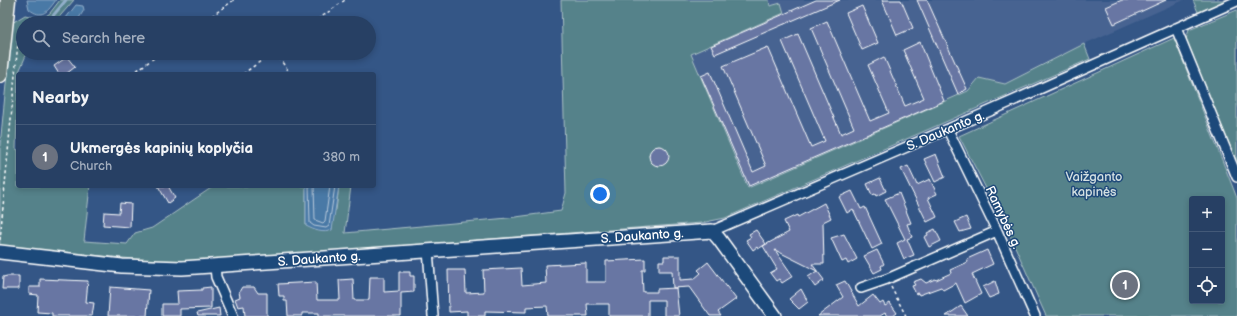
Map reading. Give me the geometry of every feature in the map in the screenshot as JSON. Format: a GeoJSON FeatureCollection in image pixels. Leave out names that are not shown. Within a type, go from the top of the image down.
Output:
{"type":"FeatureCollection","features":[{"type":"Feature","properties":{"kind":"main road"},"geometry":{"type":"LineString","coordinates":[[0,75],[8,0]]}},
{"type":"Feature","properties":{"kind":"street","name":"S. Daukanto g."},"geometry":{"type":"LineString","coordinates":[[0,252],[122,266],[182,268],[712,231],[948,130],[1237,1]]}},
{"type":"Feature","properties":{"kind":"street"},"geometry":{"type":"LineString","coordinates":[[1176,28],[1237,178]]}},
{"type":"Feature","properties":{"kind":"street","name":"Ramybės g."},"geometry":{"type":"LineString","coordinates":[[948,130],[997,231],[1035,316]]}},
{"type":"Feature","properties":{"kind":"street"},"geometry":{"type":"LineString","coordinates":[[712,231],[775,316]]}},
{"type":"Feature","properties":{"kind":"street"},"geometry":{"type":"LineString","coordinates":[[861,288],[887,279],[997,231]]}},
{"type":"Feature","properties":{"kind":"street"},"geometry":{"type":"LineString","coordinates":[[428,250],[433,316]]}},
{"type":"Feature","properties":{"kind":"street"},"geometry":{"type":"LineString","coordinates":[[215,266],[216,276],[233,316]]}},
{"type":"Feature","properties":{"kind":"path"},"geometry":{"type":"LineString","coordinates":[[212,16],[234,0]]}},
{"type":"Feature","properties":{"kind":"path"},"geometry":{"type":"LineString","coordinates":[[323,16],[345,0]]}},
{"type":"Feature","properties":{"kind":"path"},"geometry":{"type":"LineString","coordinates":[[4,34],[16,41]]}},
{"type":"Feature","properties":{"kind":"path"},"geometry":{"type":"LineString","coordinates":[[0,244],[16,60]]}},
{"type":"Feature","properties":{"kind":"path"},"geometry":{"type":"LineString","coordinates":[[135,72],[151,60]]}},
{"type":"Feature","properties":{"kind":"path"},"geometry":{"type":"LineString","coordinates":[[246,72],[262,60]]}},
{"type":"Feature","properties":{"kind":"path"},"geometry":{"type":"LineString","coordinates":[[280,60],[289,72]]}},
{"type":"Feature","properties":{"kind":"path"},"geometry":{"type":"LineString","coordinates":[[887,279],[906,316]]}},
{"type":"Feature","properties":{"kind":"shaded area"},"geometry":{"type":"Polygon","coordinates":[[[769,0],[1184,0],[1084,44],[1005,84],[979,78],[968,91],[748,188],[691,54],[784,13],[770,7],[769,0]]]}},
{"type":"Feature","properties":{"kind":"green space"},"geometry":{"type":"Polygon","coordinates":[[[60,0],[74,0],[60,16],[46,16],[60,0]]]}},
{"type":"Feature","properties":{"kind":"green space"},"geometry":{"type":"Polygon","coordinates":[[[561,0],[769,0],[770,6],[781,3],[784,13],[691,54],[748,188],[968,91],[979,78],[1005,84],[1084,44],[1090,59],[725,218],[701,223],[215,260],[154,261],[0,246],[0,146],[12,23],[16,21],[16,60],[24,60],[19,72],[16,72],[16,188],[90,188],[84,241],[127,244],[135,233],[152,228],[211,188],[306,188],[306,226],[336,210],[339,188],[351,188],[345,233],[508,218],[561,211],[566,193],[561,0]]]}},
{"type":"Feature","properties":{"kind":"green space"},"geometry":{"type":"Polygon","coordinates":[[[1193,0],[1237,0],[1200,17],[1193,0]]]}},
{"type":"Feature","properties":{"kind":"green space"},"geometry":{"type":"Polygon","coordinates":[[[1237,10],[1237,163],[1186,39],[1189,30],[1237,10]]]}},
{"type":"Feature","properties":{"kind":"green space","name":"Vaižganto kapinės"},"geometry":{"type":"Polygon","coordinates":[[[1174,38],[1237,198],[1237,316],[1046,316],[1009,233],[959,136],[1174,38]]]}},
{"type":"Feature","properties":{"kind":"water"},"geometry":{"type":"Polygon","coordinates":[[[27,0],[56,0],[47,11],[38,14],[29,9],[27,0]]]}},
{"type":"Feature","properties":{"kind":"water"},"geometry":{"type":"Polygon","coordinates":[[[76,5],[83,6],[84,10],[80,16],[67,16],[76,5]]]}},
{"type":"Feature","properties":{"kind":"water"},"geometry":{"type":"Polygon","coordinates":[[[306,188],[339,188],[332,230],[322,232],[306,226],[306,188]]]}},
{"type":"Feature","properties":{"kind":"building"},"geometry":{"type":"Polygon","coordinates":[[[816,0],[840,0],[715,54],[711,46],[816,0]]]}},
{"type":"Feature","properties":{"kind":"building"},"geometry":{"type":"Polygon","coordinates":[[[882,0],[901,0],[913,28],[897,35],[882,0]]]}},
{"type":"Feature","properties":{"kind":"building"},"geometry":{"type":"Polygon","coordinates":[[[917,0],[927,0],[967,89],[958,94],[917,0]]]}},
{"type":"Feature","properties":{"kind":"building"},"geometry":{"type":"Polygon","coordinates":[[[1122,0],[1166,0],[1114,24],[1106,7],[1122,0]]]}},
{"type":"Feature","properties":{"kind":"building"},"geometry":{"type":"Polygon","coordinates":[[[862,6],[878,43],[862,50],[846,13],[862,6]]]}},
{"type":"Feature","properties":{"kind":"building"},"geometry":{"type":"Polygon","coordinates":[[[827,21],[870,121],[889,113],[868,65],[884,57],[905,106],[924,98],[903,50],[920,42],[944,101],[749,186],[701,76],[710,72],[753,172],[766,166],[723,66],[768,47],[811,147],[825,141],[782,41],[798,34],[841,134],[854,128],[811,28],[827,21]]]}},
{"type":"Feature","properties":{"kind":"building"},"geometry":{"type":"Polygon","coordinates":[[[63,60],[69,60],[75,67],[69,72],[58,72],[54,66],[63,60]]]}},
{"type":"Feature","properties":{"kind":"building"},"geometry":{"type":"Polygon","coordinates":[[[655,146],[663,146],[669,152],[669,160],[663,166],[655,166],[649,160],[649,152],[655,146]]]}},
{"type":"Feature","properties":{"kind":"building"},"geometry":{"type":"Polygon","coordinates":[[[936,154],[945,177],[935,182],[924,159],[936,154]]]}},
{"type":"Feature","properties":{"kind":"building"},"geometry":{"type":"Polygon","coordinates":[[[908,166],[917,185],[930,179],[937,194],[928,198],[937,217],[927,222],[901,169],[908,166]]]}},
{"type":"Feature","properties":{"kind":"building"},"geometry":{"type":"Polygon","coordinates":[[[880,178],[886,191],[876,196],[875,194],[872,195],[867,184],[880,178]]]}},
{"type":"Feature","properties":{"kind":"building"},"geometry":{"type":"Polygon","coordinates":[[[159,188],[169,188],[175,198],[168,203],[159,188]]]}},
{"type":"Feature","properties":{"kind":"building"},"geometry":{"type":"Polygon","coordinates":[[[852,191],[861,209],[865,207],[882,244],[872,249],[853,209],[847,213],[839,197],[852,191]]]}},
{"type":"Feature","properties":{"kind":"building"},"geometry":{"type":"Polygon","coordinates":[[[899,193],[911,223],[907,224],[912,237],[907,239],[914,255],[904,259],[897,243],[905,239],[885,199],[899,193]]]}},
{"type":"Feature","properties":{"kind":"building"},"geometry":{"type":"Polygon","coordinates":[[[120,203],[131,204],[130,227],[103,225],[104,212],[119,213],[120,203]]]}},
{"type":"Feature","properties":{"kind":"building"},"geometry":{"type":"Polygon","coordinates":[[[824,203],[831,218],[823,222],[824,264],[812,264],[824,280],[815,287],[808,277],[817,271],[775,250],[793,276],[782,283],[779,279],[776,281],[770,273],[777,269],[763,246],[789,232],[784,221],[797,215],[798,217],[824,203]]]}},
{"type":"Feature","properties":{"kind":"building"},"geometry":{"type":"Polygon","coordinates":[[[966,217],[971,229],[960,232],[955,222],[966,217]]]}},
{"type":"Feature","properties":{"kind":"building"},"geometry":{"type":"Polygon","coordinates":[[[935,229],[941,241],[929,247],[924,237],[928,235],[927,233],[935,229]]]}},
{"type":"Feature","properties":{"kind":"building"},"geometry":{"type":"Polygon","coordinates":[[[756,230],[766,244],[753,250],[746,240],[751,237],[749,234],[756,230]]]}},
{"type":"Feature","properties":{"kind":"building"},"geometry":{"type":"Polygon","coordinates":[[[844,234],[857,259],[848,264],[846,260],[842,262],[831,238],[844,234]]]}},
{"type":"Feature","properties":{"kind":"building"},"geometry":{"type":"Polygon","coordinates":[[[877,250],[884,264],[881,266],[882,269],[874,273],[864,256],[877,250]]]}},
{"type":"Feature","properties":{"kind":"building"},"geometry":{"type":"Polygon","coordinates":[[[987,250],[993,264],[972,274],[981,294],[965,303],[956,283],[943,290],[941,287],[919,295],[918,293],[916,294],[912,286],[915,285],[913,282],[921,279],[926,283],[935,279],[936,280],[951,273],[950,270],[968,262],[967,259],[987,250]]]}},
{"type":"Feature","properties":{"kind":"building"},"geometry":{"type":"Polygon","coordinates":[[[664,256],[680,256],[680,280],[694,279],[701,273],[698,270],[708,262],[736,299],[718,312],[721,316],[710,316],[689,287],[673,288],[672,271],[659,271],[659,261],[664,261],[664,256]]]}},
{"type":"Feature","properties":{"kind":"building"},"geometry":{"type":"Polygon","coordinates":[[[645,259],[645,270],[642,270],[643,292],[657,292],[657,289],[676,288],[679,316],[664,316],[664,300],[648,300],[648,316],[609,316],[609,304],[587,304],[588,316],[548,316],[547,306],[526,307],[526,312],[485,311],[485,316],[467,316],[467,311],[449,312],[448,270],[465,270],[466,293],[484,292],[483,270],[521,268],[522,285],[546,283],[545,265],[586,263],[586,282],[606,282],[606,261],[645,259]]]}},
{"type":"Feature","properties":{"kind":"building"},"geometry":{"type":"Polygon","coordinates":[[[399,272],[410,272],[410,276],[414,276],[414,292],[401,293],[401,316],[319,316],[319,313],[302,313],[302,316],[288,316],[287,301],[284,301],[284,296],[279,296],[278,284],[316,282],[317,300],[340,300],[339,280],[353,279],[354,300],[369,300],[370,277],[384,277],[384,292],[399,291],[399,272]]]}},
{"type":"Feature","properties":{"kind":"building"},"geometry":{"type":"Polygon","coordinates":[[[19,276],[19,289],[2,289],[3,277],[19,276]]]}},
{"type":"Feature","properties":{"kind":"building"},"geometry":{"type":"Polygon","coordinates":[[[1126,276],[1135,285],[1124,295],[1115,286],[1126,276]]]}},
{"type":"Feature","properties":{"kind":"building"},"geometry":{"type":"Polygon","coordinates":[[[40,279],[88,281],[86,302],[94,303],[92,316],[52,316],[52,313],[37,312],[38,295],[29,294],[29,287],[40,287],[40,279]]]}},
{"type":"Feature","properties":{"kind":"building"},"geometry":{"type":"Polygon","coordinates":[[[845,281],[859,306],[873,295],[880,304],[883,302],[885,306],[890,303],[897,313],[893,316],[887,316],[885,313],[880,316],[818,316],[843,297],[836,285],[845,281]]]}},
{"type":"Feature","properties":{"kind":"building"},"geometry":{"type":"Polygon","coordinates":[[[995,281],[999,294],[989,298],[983,287],[995,281]]]}},
{"type":"Feature","properties":{"kind":"building"},"geometry":{"type":"Polygon","coordinates":[[[110,287],[149,290],[147,316],[108,316],[110,287]]]}},
{"type":"Feature","properties":{"kind":"building"},"geometry":{"type":"Polygon","coordinates":[[[211,287],[211,308],[180,309],[180,316],[162,316],[162,304],[178,304],[177,291],[202,290],[202,288],[211,287]]]}},
{"type":"Feature","properties":{"kind":"building"},"geometry":{"type":"Polygon","coordinates":[[[242,287],[254,287],[258,293],[267,293],[267,316],[245,316],[244,306],[238,307],[235,299],[240,297],[239,292],[242,287]]]}},
{"type":"Feature","properties":{"kind":"building"},"geometry":{"type":"Polygon","coordinates":[[[801,289],[808,302],[799,309],[789,299],[801,289]]]}},
{"type":"Feature","properties":{"kind":"building"},"geometry":{"type":"Polygon","coordinates":[[[961,306],[968,316],[946,316],[961,306]]]}},
{"type":"Feature","properties":{"kind":"building"},"geometry":{"type":"Polygon","coordinates":[[[219,308],[220,316],[198,316],[197,313],[219,308]]]}},
{"type":"Feature","properties":{"kind":"waterway"},"geometry":{"type":"LineString","coordinates":[[53,16],[66,0]]}},
{"type":"Feature","properties":{"kind":"place","name":"Ukmergės kapinių koplyčia"},"geometry":{"type":"Point","coordinates":[1125,285]}}]}
